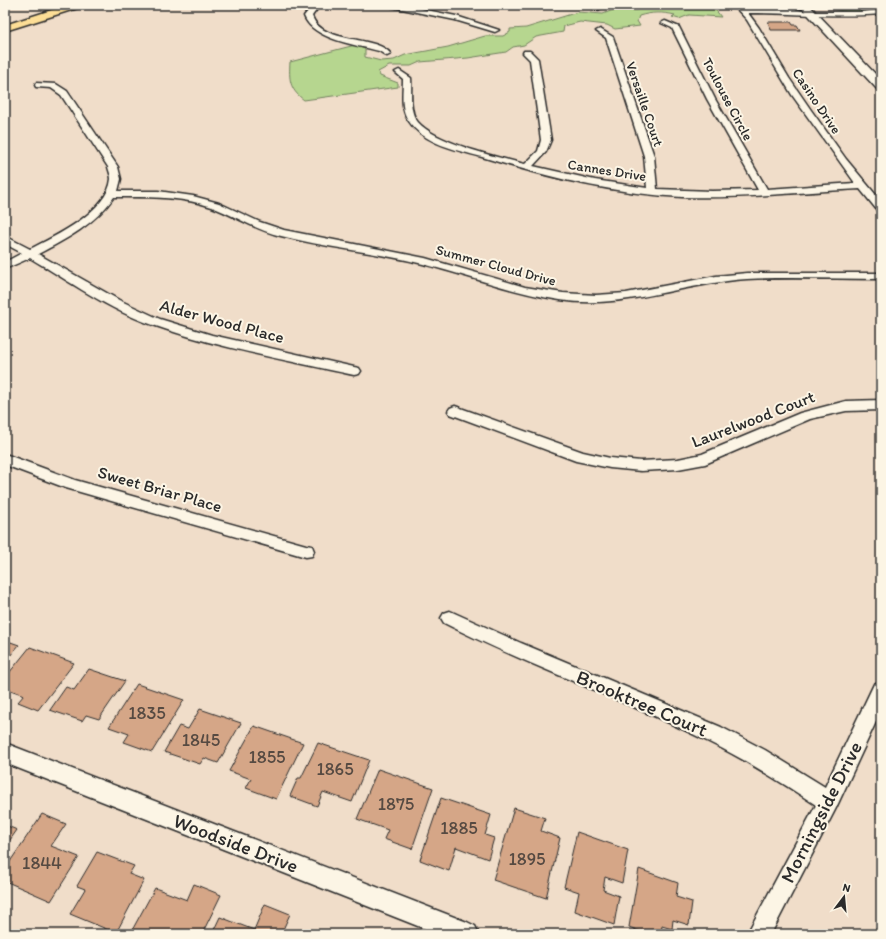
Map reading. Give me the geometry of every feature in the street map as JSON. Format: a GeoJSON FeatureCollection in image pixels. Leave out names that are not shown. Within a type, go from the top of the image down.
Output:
{"type":"FeatureCollection","features":[{"type":"Feature","properties":{"kind":"highway"},"geometry":{"type":"LineString","coordinates":[[5,28],[77,5]]}},
{"type":"Feature","properties":{"kind":"main road"},"geometry":{"type":"LineString","coordinates":[[811,10],[827,14],[837,25]]}},
{"type":"Feature","properties":{"kind":"main road"},"geometry":{"type":"LineString","coordinates":[[811,10],[881,87]]}},
{"type":"Feature","properties":{"kind":"street"},"geometry":{"type":"LineString","coordinates":[[317,5],[312,9],[308,16],[310,23],[317,29],[328,34],[382,49],[386,54]]}},
{"type":"Feature","properties":{"kind":"street"},"geometry":{"type":"LineString","coordinates":[[392,5],[456,18],[495,30]]}},
{"type":"Feature","properties":{"kind":"street"},"geometry":{"type":"LineString","coordinates":[[424,11],[436,5]]}},
{"type":"Feature","properties":{"kind":"street"},"geometry":{"type":"LineString","coordinates":[[588,5],[598,8]]}},
{"type":"Feature","properties":{"kind":"street","name":"Casino Drive"},"geometry":{"type":"LineString","coordinates":[[736,5],[746,14],[790,84],[839,156],[881,208]]}},
{"type":"Feature","properties":{"kind":"street"},"geometry":{"type":"LineString","coordinates":[[746,14],[799,17],[811,10]]}},
{"type":"Feature","properties":{"kind":"street"},"geometry":{"type":"LineString","coordinates":[[827,14],[881,12]]}},
{"type":"Feature","properties":{"kind":"street","name":"Toulouse Circle"},"geometry":{"type":"LineString","coordinates":[[665,23],[675,27],[711,99],[764,192]]}},
{"type":"Feature","properties":{"kind":"street","name":"Versaille Court"},"geometry":{"type":"LineString","coordinates":[[600,31],[609,36],[628,97],[649,156],[652,191]]}},
{"type":"Feature","properties":{"kind":"street"},"geometry":{"type":"LineString","coordinates":[[526,168],[542,154],[546,146],[534,59],[527,52]]}},
{"type":"Feature","properties":{"kind":"street","name":"Cannes Drive"},"geometry":{"type":"LineString","coordinates":[[399,72],[408,78],[408,110],[412,120],[420,129],[446,142],[526,168],[584,182],[652,191],[711,194],[863,186]]}},
{"type":"Feature","properties":{"kind":"street"},"geometry":{"type":"LineString","coordinates":[[5,266],[66,235],[84,223],[100,209],[111,194],[116,179],[113,167],[59,88],[39,85]]}},
{"type":"Feature","properties":{"kind":"street","name":"Summer Cloud Drive"},"geometry":{"type":"LineString","coordinates":[[111,194],[158,194],[193,198],[215,205],[256,224],[282,233],[425,261],[523,290],[563,297],[596,299],[626,298],[716,280],[746,276],[881,276]]}},
{"type":"Feature","properties":{"kind":"street","name":"Alder Wood Place"},"geometry":{"type":"LineString","coordinates":[[5,239],[115,303],[156,322],[209,338],[354,371]]}},
{"type":"Feature","properties":{"kind":"street","name":"Laurelwood Court"},"geometry":{"type":"LineString","coordinates":[[455,411],[581,456],[610,463],[641,466],[678,464],[705,459],[805,416],[846,406],[881,405]]}},
{"type":"Feature","properties":{"kind":"street","name":"Sweet Briar Place"},"geometry":{"type":"LineString","coordinates":[[5,459],[71,484],[306,551]]}},
{"type":"Feature","properties":{"kind":"street","name":"Brooktree Court"},"geometry":{"type":"LineString","coordinates":[[450,618],[487,637],[714,734],[761,758],[829,801]]}},
{"type":"Feature","properties":{"kind":"street","name":"Morningside Drive"},"geometry":{"type":"LineString","coordinates":[[759,934],[829,801],[881,690]]}},
{"type":"Feature","properties":{"kind":"street","name":"Woodside Drive"},"geometry":{"type":"LineString","coordinates":[[5,753],[467,934]]}},
{"type":"Feature","properties":{"kind":"green space"},"geometry":{"type":"Polygon","coordinates":[[[655,5],[712,5],[721,17],[689,15],[679,19],[672,17],[675,15],[653,13],[639,16],[637,21],[640,26],[615,29],[607,25],[580,22],[564,26],[563,32],[536,37],[524,45],[513,47],[506,52],[468,58],[420,62],[411,66],[389,66],[378,72],[380,76],[398,83],[398,87],[304,100],[295,92],[290,79],[290,62],[355,45],[365,49],[365,57],[381,61],[394,60],[405,55],[448,47],[485,36],[503,36],[510,32],[510,29],[526,28],[578,12],[603,14],[613,10],[637,10],[655,5]]]}},
{"type":"Feature","properties":{"kind":"green space"},"geometry":{"type":"Polygon","coordinates":[[[829,5],[881,5],[881,9],[846,11],[833,8],[829,5]]]}},
{"type":"Feature","properties":{"kind":"building"},"geometry":{"type":"Polygon","coordinates":[[[768,22],[791,22],[793,25],[797,25],[800,30],[771,30],[768,22]]]}},
{"type":"Feature","properties":{"kind":"building"},"geometry":{"type":"Polygon","coordinates":[[[5,640],[19,645],[5,662],[5,640]]]}},
{"type":"Feature","properties":{"kind":"building"},"geometry":{"type":"Polygon","coordinates":[[[30,647],[74,663],[38,710],[18,702],[24,695],[5,688],[5,678],[30,647]]]}},
{"type":"Feature","properties":{"kind":"building"},"geometry":{"type":"Polygon","coordinates":[[[89,669],[125,681],[99,719],[86,715],[82,721],[50,710],[66,687],[74,690],[89,669]]]}},
{"type":"Feature","properties":{"kind":"building"},"geometry":{"type":"Polygon","coordinates":[[[137,684],[184,700],[152,752],[124,742],[129,734],[109,727],[137,684]]]}},
{"type":"Feature","properties":{"kind":"building"},"geometry":{"type":"Polygon","coordinates":[[[200,709],[241,723],[218,763],[204,758],[200,764],[164,752],[179,726],[188,729],[200,709]]]}},
{"type":"Feature","properties":{"kind":"building"},"geometry":{"type":"Polygon","coordinates":[[[254,726],[303,743],[276,799],[246,788],[251,779],[229,771],[254,726]]]}},
{"type":"Feature","properties":{"kind":"building"},"geometry":{"type":"Polygon","coordinates":[[[318,743],[369,760],[352,802],[323,792],[317,806],[290,796],[298,778],[301,778],[318,743]]]}},
{"type":"Feature","properties":{"kind":"building"},"geometry":{"type":"Polygon","coordinates":[[[378,769],[433,788],[412,849],[384,839],[388,830],[357,819],[378,769]]]}},
{"type":"Feature","properties":{"kind":"building"},"geometry":{"type":"Polygon","coordinates":[[[441,798],[491,815],[485,835],[494,838],[488,859],[456,847],[449,871],[420,860],[441,798]]]}},
{"type":"Feature","properties":{"kind":"building"},"geometry":{"type":"Polygon","coordinates":[[[514,808],[545,818],[541,831],[560,838],[546,898],[493,880],[514,808]]]}},
{"type":"Feature","properties":{"kind":"building"},"geometry":{"type":"Polygon","coordinates":[[[42,814],[66,824],[51,846],[79,857],[51,901],[5,881],[5,869],[42,814]]]}},
{"type":"Feature","properties":{"kind":"building"},"geometry":{"type":"Polygon","coordinates":[[[5,825],[17,830],[5,847],[5,825]]]}},
{"type":"Feature","properties":{"kind":"building"},"geometry":{"type":"Polygon","coordinates":[[[577,832],[628,850],[622,883],[605,877],[603,890],[619,896],[614,925],[575,911],[579,892],[564,887],[577,832]]]}},
{"type":"Feature","properties":{"kind":"building"},"geometry":{"type":"Polygon","coordinates":[[[97,852],[134,866],[129,874],[144,880],[116,933],[70,914],[85,889],[77,886],[97,852]]]}},
{"type":"Feature","properties":{"kind":"building"},"geometry":{"type":"Polygon","coordinates":[[[639,869],[678,883],[676,897],[692,902],[689,925],[673,920],[672,929],[662,926],[661,934],[647,934],[629,927],[639,869]]]}},
{"type":"Feature","properties":{"kind":"building"},"geometry":{"type":"Polygon","coordinates":[[[194,884],[221,895],[202,934],[130,934],[155,888],[187,900],[194,884]]]}},
{"type":"Feature","properties":{"kind":"building"},"geometry":{"type":"Polygon","coordinates":[[[265,904],[290,914],[281,934],[212,934],[220,917],[254,930],[265,904]]]}}]}
